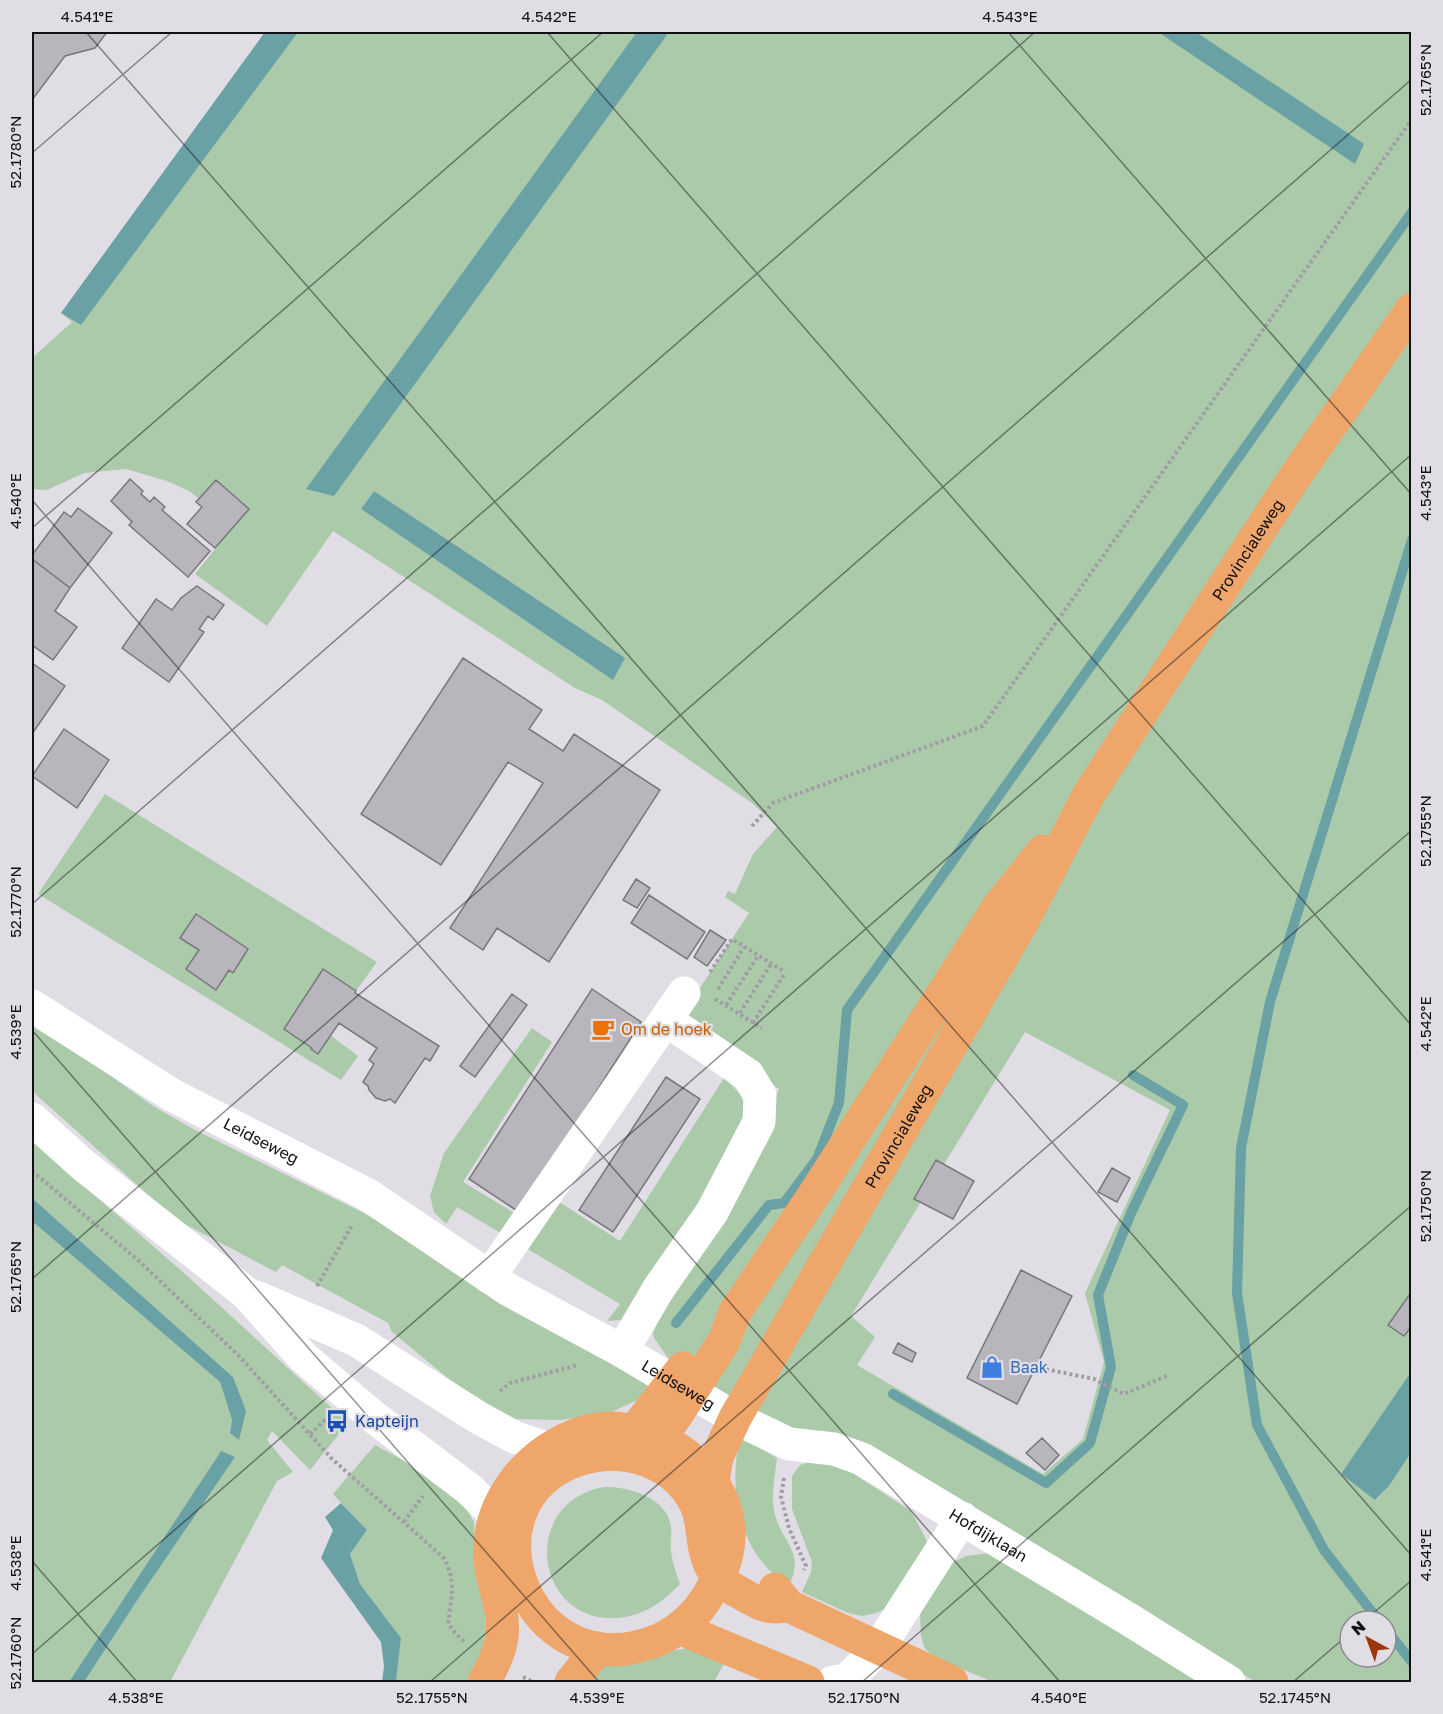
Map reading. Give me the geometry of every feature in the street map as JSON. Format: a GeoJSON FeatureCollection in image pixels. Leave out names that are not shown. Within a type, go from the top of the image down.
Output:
{"type":"FeatureCollection","features":[{"type":"Feature","properties":{"kind":"main road","name":"Provincialeweg"},"geometry":{"type":"LineString","coordinates":[[713,1480],[717,1457],[735,1419],[1024,919],[1089,794],[1294,478],[1412,309]]}},
{"type":"Feature","properties":{"kind":"main road","name":"Provincialeweg"},"geometry":{"type":"LineString","coordinates":[[644,1443],[682,1387],[709,1332],[735,1312],[813,1196],[999,906],[1089,794]]}},
{"type":"Feature","properties":{"kind":"main road"},"geometry":{"type":"LineString","coordinates":[[614,1428],[644,1443],[685,1454],[713,1480],[722,1498],[729,1537],[722,1568],[705,1600],[679,1628],[658,1640],[635,1648],[617,1650],[598,1648],[563,1635],[535,1610],[518,1575],[506,1526],[504,1499],[514,1482],[533,1460],[566,1438],[594,1430],[614,1428]]}},
{"type":"Feature","properties":{"kind":"main road"},"geometry":{"type":"LineString","coordinates":[[495,1675],[503,1623],[490,1556],[492,1529],[506,1526],[523,1511],[544,1480],[564,1465],[601,1454],[613,1454],[644,1443]]}},
{"type":"Feature","properties":{"kind":"main road"},"geometry":{"type":"LineString","coordinates":[[644,1443],[656,1464],[673,1475],[686,1488],[696,1505],[701,1521],[703,1542],[709,1564],[722,1568]]}},
{"type":"Feature","properties":{"kind":"main road"},"geometry":{"type":"LineString","coordinates":[[722,1568],[727,1586],[771,1608],[789,1605],[952,1683]]}},
{"type":"Feature","properties":{"kind":"main road"},"geometry":{"type":"LineString","coordinates":[[495,1675],[524,1642],[535,1610]]}},
{"type":"Feature","properties":{"kind":"main road"},"geometry":{"type":"LineString","coordinates":[[679,1628],[808,1683]]}},
{"type":"Feature","properties":{"kind":"main road"},"geometry":{"type":"LineString","coordinates":[[571,1683],[598,1648]]}},
{"type":"Feature","properties":{"kind":"street"},"geometry":{"type":"LineString","coordinates":[[489,1277],[666,1020],[699,993]]}},
{"type":"Feature","properties":{"kind":"street","name":"Leidseweg"},"geometry":{"type":"LineString","coordinates":[[32,1006],[172,1095],[368,1195],[509,1290],[622,1351],[735,1419]]}},
{"type":"Feature","properties":{"kind":"street"},"geometry":{"type":"LineString","coordinates":[[622,1351],[659,1288],[712,1212],[759,1122],[760,1095],[748,1075],[666,1020]]}},
{"type":"Feature","properties":{"kind":"street"},"geometry":{"type":"LineString","coordinates":[[32,1119],[83,1165],[246,1293],[303,1357],[375,1418],[469,1489],[506,1526]]}},
{"type":"Feature","properties":{"kind":"street"},"geometry":{"type":"LineString","coordinates":[[246,1293],[356,1340],[472,1414],[514,1437],[549,1449]]}},
{"type":"Feature","properties":{"kind":"street","name":"Hofdijklaan"},"geometry":{"type":"LineString","coordinates":[[735,1419],[789,1444],[834,1449],[862,1459],[1229,1683]]}},
{"type":"Feature","properties":{"kind":"street"},"geometry":{"type":"LineString","coordinates":[[833,1683],[847,1680],[878,1648],[962,1518]]}},
{"type":"Feature","properties":{"kind":"path"},"geometry":{"type":"LineString","coordinates":[[752,826],[774,803],[983,726],[1412,119]]}},
{"type":"Feature","properties":{"kind":"path"},"geometry":{"type":"LineString","coordinates":[[699,993],[732,939],[785,973],[753,1023]]}},
{"type":"Feature","properties":{"kind":"path"},"geometry":{"type":"LineString","coordinates":[[699,993],[744,947]]}},
{"type":"Feature","properties":{"kind":"path"},"geometry":{"type":"LineString","coordinates":[[726,1005],[758,956]]}},
{"type":"Feature","properties":{"kind":"path"},"geometry":{"type":"LineString","coordinates":[[740,1013],[771,964]]}},
{"type":"Feature","properties":{"kind":"path"},"geometry":{"type":"LineString","coordinates":[[699,993],[726,1005],[762,1028]]}},
{"type":"Feature","properties":{"kind":"path"},"geometry":{"type":"LineString","coordinates":[[32,1171],[147,1269],[238,1355],[332,1459],[443,1557],[450,1570],[452,1582],[448,1623],[495,1675]]}},
{"type":"Feature","properties":{"kind":"path"},"geometry":{"type":"LineString","coordinates":[[315,1289],[368,1195]]}},
{"type":"Feature","properties":{"kind":"path"},"geometry":{"type":"LineString","coordinates":[[1040,1368],[1094,1379],[1124,1394],[1169,1375]]}},
{"type":"Feature","properties":{"kind":"path"},"geometry":{"type":"LineString","coordinates":[[310,1434],[331,1414]]}},
{"type":"Feature","properties":{"kind":"green space"},"geometry":{"type":"Polygon","coordinates":[[[265,32],[1411,32],[1412,1372],[1341,1474],[1376,1500],[1389,1486],[1411,1453],[1411,1682],[1256,1682],[1158,1624],[791,1432],[673,1365],[654,1338],[653,1333],[779,1089],[679,1020],[749,913],[725,897],[728,891],[735,894],[753,854],[777,827],[752,803],[602,700],[575,688],[333,531],[267,626],[195,574],[246,510],[207,505],[189,491],[167,481],[126,469],[84,473],[47,490],[32,489],[32,358],[72,322],[61,313],[265,32]],[[374,491],[361,509],[613,679],[624,658],[374,491]],[[1025,1032],[851,1316],[875,1337],[857,1365],[1043,1474],[1083,1439],[1104,1362],[1085,1293],[1170,1110],[1025,1032]]]}},
{"type":"Feature","properties":{"kind":"green space"},"geometry":{"type":"Polygon","coordinates":[[[105,794],[377,962],[326,1032],[358,1056],[341,1080],[38,894],[105,794]]]}},
{"type":"Feature","properties":{"kind":"green space"},"geometry":{"type":"Polygon","coordinates":[[[32,1020],[153,1106],[195,1130],[390,1226],[656,1383],[642,1398],[607,1414],[561,1420],[510,1419],[461,1389],[392,1332],[388,1323],[282,1265],[276,1272],[175,1219],[32,1091],[32,1020]]]}},
{"type":"Feature","properties":{"kind":"green space"},"geometry":{"type":"Polygon","coordinates":[[[532,1028],[552,1042],[463,1182],[521,1217],[539,1189],[620,1241],[724,1078],[737,1090],[747,1111],[747,1117],[708,1200],[634,1308],[621,1320],[607,1321],[620,1304],[457,1207],[446,1224],[434,1212],[430,1196],[444,1153],[532,1028]]]}},
{"type":"Feature","properties":{"kind":"green space"},"geometry":{"type":"Polygon","coordinates":[[[32,1141],[184,1273],[348,1423],[310,1470],[272,1431],[267,1440],[293,1472],[277,1481],[170,1682],[84,1682],[142,1593],[221,1451],[69,1682],[32,1682],[32,1221],[220,1382],[232,1420],[230,1433],[239,1439],[233,1377],[32,1198],[32,1141]]]}},
{"type":"Feature","properties":{"kind":"green space"},"geometry":{"type":"Polygon","coordinates":[[[740,1436],[777,1458],[773,1505],[777,1522],[794,1555],[794,1574],[789,1586],[772,1573],[758,1557],[741,1519],[735,1478],[740,1436]]]}},
{"type":"Feature","properties":{"kind":"green space"},"geometry":{"type":"Polygon","coordinates":[[[375,1445],[456,1489],[474,1522],[475,1554],[485,1603],[486,1633],[478,1667],[469,1682],[396,1682],[401,1638],[360,1584],[350,1554],[367,1530],[333,1494],[375,1445]]]}},
{"type":"Feature","properties":{"kind":"green space"},"geometry":{"type":"Polygon","coordinates":[[[810,1462],[837,1463],[911,1511],[927,1541],[925,1554],[892,1606],[862,1616],[848,1613],[802,1592],[811,1572],[812,1562],[792,1509],[792,1476],[800,1465],[810,1462]]]}},
{"type":"Feature","properties":{"kind":"green space"},"geometry":{"type":"Polygon","coordinates":[[[604,1487],[624,1489],[646,1496],[663,1509],[669,1518],[671,1528],[674,1568],[680,1584],[652,1607],[626,1617],[589,1614],[568,1602],[554,1583],[547,1560],[549,1536],[558,1514],[577,1497],[604,1487]]]}},
{"type":"Feature","properties":{"kind":"green space"},"geometry":{"type":"Polygon","coordinates":[[[990,1553],[1211,1682],[993,1682],[933,1657],[924,1647],[920,1614],[949,1564],[966,1556],[990,1553]]]}},
{"type":"Feature","properties":{"kind":"green space"},"geometry":{"type":"Polygon","coordinates":[[[687,1648],[725,1662],[714,1682],[585,1682],[604,1666],[625,1665],[687,1648]]]}},
{"type":"Feature","properties":{"kind":"water"},"geometry":{"type":"Polygon","coordinates":[[[265,32],[298,32],[81,325],[61,313],[265,32]]]}},
{"type":"Feature","properties":{"kind":"water"},"geometry":{"type":"Polygon","coordinates":[[[637,32],[669,32],[334,496],[306,489],[637,32]]]}},
{"type":"Feature","properties":{"kind":"water"},"geometry":{"type":"Polygon","coordinates":[[[1158,32],[1196,32],[1364,144],[1355,164],[1158,32]]]}},
{"type":"Feature","properties":{"kind":"water"},"geometry":{"type":"Polygon","coordinates":[[[374,491],[625,658],[613,680],[361,509],[374,491]]]}},
{"type":"Feature","properties":{"kind":"water"},"geometry":{"type":"Polygon","coordinates":[[[32,1198],[233,1377],[246,1411],[239,1440],[230,1433],[232,1420],[220,1382],[32,1221],[32,1198]]]}},
{"type":"Feature","properties":{"kind":"water"},"geometry":{"type":"Polygon","coordinates":[[[1411,1372],[1411,1453],[1389,1486],[1375,1500],[1341,1474],[1411,1372]]]}},
{"type":"Feature","properties":{"kind":"water"},"geometry":{"type":"Polygon","coordinates":[[[221,1451],[235,1457],[84,1682],[69,1682],[221,1451]]]}},
{"type":"Feature","properties":{"kind":"water"},"geometry":{"type":"Polygon","coordinates":[[[341,1503],[367,1530],[350,1554],[360,1584],[401,1638],[396,1682],[382,1682],[384,1666],[381,1642],[321,1558],[333,1530],[325,1517],[341,1503]]]}},
{"type":"Feature","properties":{"kind":"building"},"geometry":{"type":"Polygon","coordinates":[[[32,32],[107,32],[95,48],[65,56],[32,100],[32,32]]]}},
{"type":"Feature","properties":{"kind":"building"},"geometry":{"type":"Polygon","coordinates":[[[130,479],[143,491],[141,494],[150,502],[154,497],[165,507],[162,510],[210,551],[188,577],[129,525],[132,522],[111,501],[130,479]]]}},
{"type":"Feature","properties":{"kind":"building"},"geometry":{"type":"Polygon","coordinates":[[[216,480],[249,509],[215,548],[187,524],[202,507],[196,502],[216,480]]]}},
{"type":"Feature","properties":{"kind":"building"},"geometry":{"type":"Polygon","coordinates":[[[78,508],[112,533],[70,588],[32,559],[32,555],[64,512],[71,517],[78,508]]]}},
{"type":"Feature","properties":{"kind":"building"},"geometry":{"type":"Polygon","coordinates":[[[32,559],[70,588],[55,611],[77,627],[53,660],[32,645],[32,559]]]}},
{"type":"Feature","properties":{"kind":"building"},"geometry":{"type":"Polygon","coordinates":[[[197,586],[224,605],[213,620],[208,616],[199,629],[204,632],[169,682],[122,648],[156,599],[172,610],[181,598],[197,586]]]}},
{"type":"Feature","properties":{"kind":"building"},"geometry":{"type":"Polygon","coordinates":[[[463,658],[542,710],[529,729],[563,751],[574,734],[660,790],[549,962],[497,928],[483,950],[450,928],[543,783],[508,762],[441,865],[361,814],[463,658]]]}},
{"type":"Feature","properties":{"kind":"building"},"geometry":{"type":"Polygon","coordinates":[[[32,663],[65,686],[32,734],[32,663]]]}},
{"type":"Feature","properties":{"kind":"building"},"geometry":{"type":"Polygon","coordinates":[[[64,729],[109,760],[77,808],[32,776],[64,729]]]}},
{"type":"Feature","properties":{"kind":"building"},"geometry":{"type":"Polygon","coordinates":[[[636,879],[650,888],[637,908],[623,900],[636,879]]]}},
{"type":"Feature","properties":{"kind":"building"},"geometry":{"type":"Polygon","coordinates":[[[649,895],[705,932],[687,959],[631,923],[649,895]]]}},
{"type":"Feature","properties":{"kind":"building"},"geometry":{"type":"Polygon","coordinates":[[[196,914],[248,949],[233,973],[229,970],[216,990],[186,969],[199,950],[180,938],[196,914]]]}},
{"type":"Feature","properties":{"kind":"building"},"geometry":{"type":"Polygon","coordinates":[[[710,930],[726,940],[707,966],[694,957],[710,930]]]}},
{"type":"Feature","properties":{"kind":"building"},"geometry":{"type":"Polygon","coordinates":[[[323,969],[356,991],[355,993],[439,1046],[430,1061],[425,1058],[395,1103],[390,1099],[385,1101],[376,1098],[363,1082],[374,1064],[369,1060],[377,1048],[339,1023],[318,1054],[284,1029],[323,969]]]}},
{"type":"Feature","properties":{"kind":"building"},"geometry":{"type":"Polygon","coordinates":[[[592,989],[641,1022],[519,1212],[469,1179],[592,989]]]}},
{"type":"Feature","properties":{"kind":"building"},"geometry":{"type":"Polygon","coordinates":[[[512,994],[527,1005],[475,1077],[460,1066],[512,994]]]}},
{"type":"Feature","properties":{"kind":"building"},"geometry":{"type":"Polygon","coordinates":[[[666,1077],[700,1099],[613,1232],[579,1210],[666,1077]]]}},
{"type":"Feature","properties":{"kind":"building"},"geometry":{"type":"Polygon","coordinates":[[[936,1160],[974,1181],[953,1219],[914,1199],[936,1160]]]}},
{"type":"Feature","properties":{"kind":"building"},"geometry":{"type":"Polygon","coordinates":[[[1112,1168],[1130,1178],[1117,1202],[1098,1192],[1112,1168]]]}},
{"type":"Feature","properties":{"kind":"building"},"geometry":{"type":"Polygon","coordinates":[[[1021,1270],[1072,1296],[1017,1404],[967,1378],[1021,1270]]]}},
{"type":"Feature","properties":{"kind":"building"},"geometry":{"type":"Polygon","coordinates":[[[1412,1291],[1412,1326],[1404,1336],[1388,1325],[1412,1291]]]}},
{"type":"Feature","properties":{"kind":"building"},"geometry":{"type":"Polygon","coordinates":[[[898,1343],[916,1353],[912,1362],[893,1353],[898,1343]]]}},
{"type":"Feature","properties":{"kind":"building"},"geometry":{"type":"Polygon","coordinates":[[[1042,1438],[1059,1455],[1045,1470],[1026,1453],[1042,1438]]]}},
{"type":"Feature","properties":{"kind":"waterway"},"geometry":{"type":"LineString","coordinates":[[676,1323],[769,1205],[784,1203],[817,1159],[839,1103],[847,1010],[1412,212]]}},
{"type":"Feature","properties":{"kind":"waterway"},"geometry":{"type":"LineString","coordinates":[[1370,1609],[1324,1550],[1257,1425],[1237,1293],[1241,1148],[1270,1002],[1412,540]]}},
{"type":"Feature","properties":{"kind":"waterway"},"geometry":{"type":"LineString","coordinates":[[893,1394],[1046,1483],[1090,1443],[1111,1367],[1098,1295],[1131,1213],[1183,1105],[1133,1075]]}},
{"type":"Feature","properties":{"kind":"waterway"},"geometry":{"type":"LineString","coordinates":[[1398,1644],[1412,1662]]}},
{"type":"Feature","properties":{"kind":"place","name":"Om de hoek"},"geometry":{"type":"Point","coordinates":[603,1029]}},
{"type":"Feature","properties":{"kind":"place","name":"Baak"},"geometry":{"type":"Point","coordinates":[992,1367]}},
{"type":"Feature","properties":{"kind":"place","name":"Kapteijn"},"geometry":{"type":"Point","coordinates":[337,1421]}}]}
